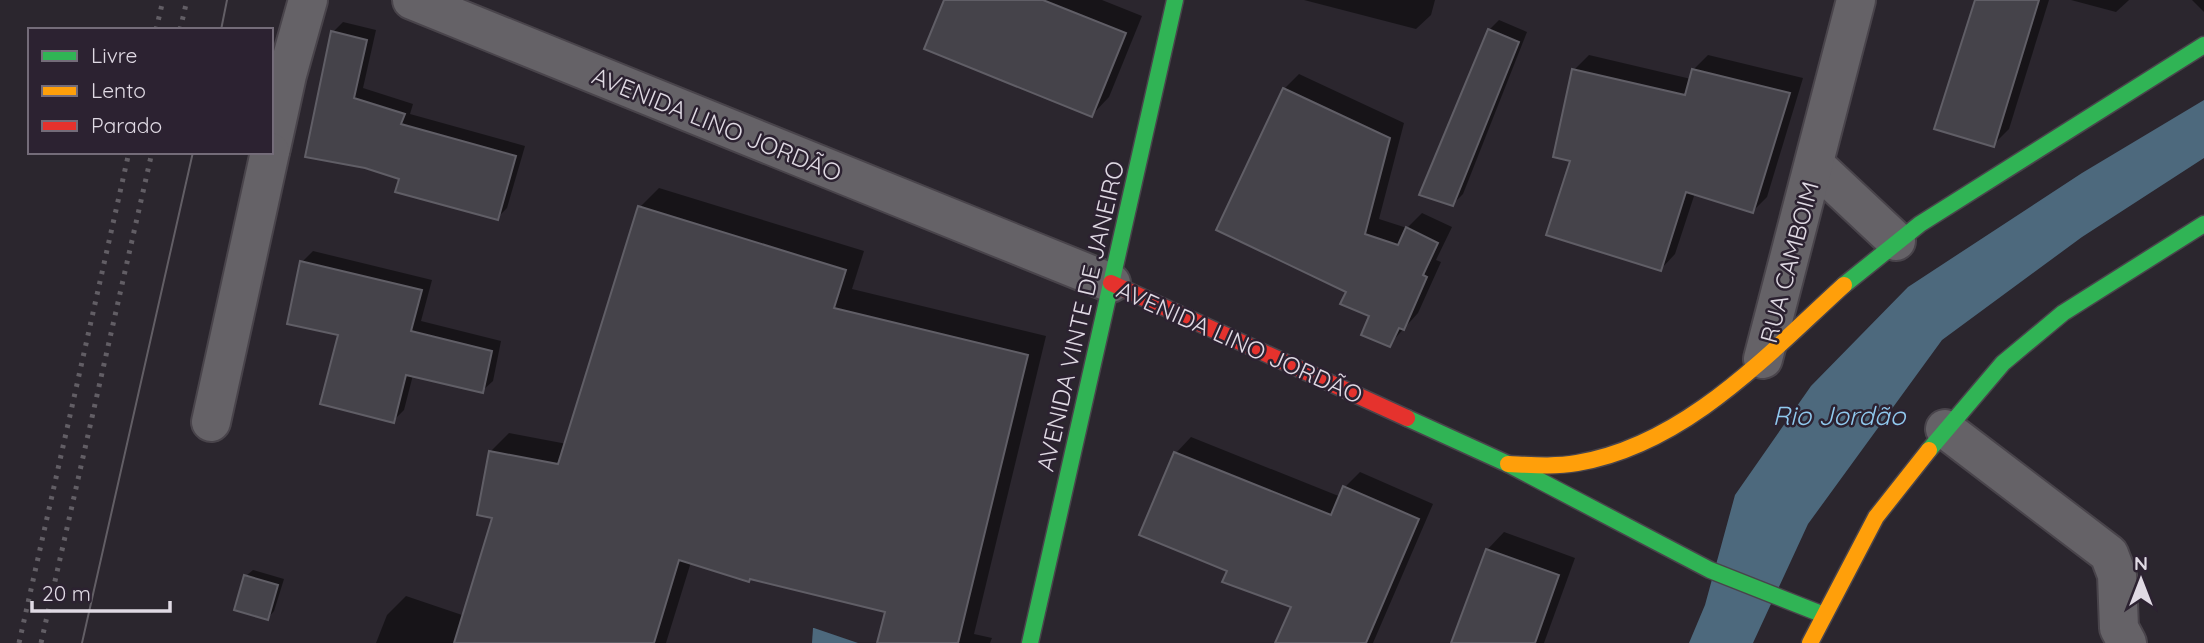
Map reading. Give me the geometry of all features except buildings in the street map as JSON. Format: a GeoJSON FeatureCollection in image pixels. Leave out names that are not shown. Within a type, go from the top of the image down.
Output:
{"type":"FeatureCollection","features":[{"type":"Feature","properties":{"kind":"main road","name":"AVENIDA VINTE DE JANEIRO"},"geometry":{"type":"LineString","coordinates":[[1030,643],[1175,0]]}},
{"type":"Feature","properties":{"kind":"main road"},"geometry":{"type":"LineString","coordinates":[[1508,464],[1546,466],[1572,463],[1622,452],[1655,438],[1686,419],[1763,359],[1896,241],[2204,45]]}},
{"type":"Feature","properties":{"kind":"main road"},"geometry":{"type":"LineString","coordinates":[[1810,643],[1877,517],[1945,429],[2003,363],[2063,313],[2204,224]]}},
{"type":"Feature","properties":{"kind":"main road","name":"AVENIDA LINO JORDÃO"},"geometry":{"type":"LineString","coordinates":[[1111,283],[1508,464],[1710,570],[1824,615]]}},
{"type":"Feature","properties":{"kind":"street"},"geometry":{"type":"LineString","coordinates":[[273,141],[287,75],[308,0]]}},
{"type":"Feature","properties":{"kind":"street","name":"AVENIDA LINO JORDÃO"},"geometry":{"type":"LineString","coordinates":[[412,0],[1111,283]]}},
{"type":"Feature","properties":{"kind":"street","name":"RUA CAMBOIM"},"geometry":{"type":"LineString","coordinates":[[1763,359],[1856,0]]}},
{"type":"Feature","properties":{"kind":"street"},"geometry":{"type":"LineString","coordinates":[[211,422],[270,154]]}},
{"type":"Feature","properties":{"kind":"street","name":"RUA CAMBOIM"},"geometry":{"type":"LineString","coordinates":[[1815,165],[1896,241]]}},
{"type":"Feature","properties":{"kind":"street"},"geometry":{"type":"LineString","coordinates":[[1945,429],[2109,554],[2117,575],[2119,628],[2127,643]]}},
{"type":"Feature","properties":{"kind":"water","name":"Rio Jordão"},"geometry":{"type":"Polygon","coordinates":[[[2204,100],[2204,158],[2082,237],[1942,340],[1808,524],[1753,643],[1689,643],[1705,605],[1735,495],[1811,386],[1908,287],[2082,173],[2204,100]]]}},
{"type":"Feature","properties":{"kind":"water"},"geometry":{"type":"Polygon","coordinates":[[[814,628],[858,643],[812,643],[814,628]]]}},
{"type":"Feature","properties":{"kind":"tram line"},"geometry":{"type":"LineString","coordinates":[[221,28],[227,0]]}},
{"type":"Feature","properties":{"kind":"tram line"},"geometry":{"type":"LineString","coordinates":[[82,643],[193,154]]}},
{"type":"Feature","properties":{"kind":"railway"},"geometry":{"type":"LineString","coordinates":[[156,28],[163,0]]}},
{"type":"Feature","properties":{"kind":"railway"},"geometry":{"type":"LineString","coordinates":[[180,28],[187,0]]}},
{"type":"Feature","properties":{"kind":"railway"},"geometry":{"type":"LineString","coordinates":[[19,643],[129,154]]}},
{"type":"Feature","properties":{"kind":"railway"},"geometry":{"type":"LineString","coordinates":[[41,643],[152,154]]}},
{"type":"Feature","properties":{"kind":"traffic: fast"},"geometry":{"type":"LineString","coordinates":[[1030,643],[1175,0]]}},
{"type":"Feature","properties":{"kind":"traffic: fast"},"geometry":{"type":"LineString","coordinates":[[1844,285],[1920,224],[2204,45]]}},
{"type":"Feature","properties":{"kind":"traffic: fast"},"geometry":{"type":"LineString","coordinates":[[1929,450],[2003,363],[2063,313],[2204,224]]}},
{"type":"Feature","properties":{"kind":"traffic: fast"},"geometry":{"type":"LineString","coordinates":[[1407,418],[1508,464],[1710,570],[1824,615]]}},
{"type":"Feature","properties":{"kind":"traffic: slow"},"geometry":{"type":"LineString","coordinates":[[1508,464],[1577,463],[1616,453],[1653,437],[1722,394],[1844,285]]}},
{"type":"Feature","properties":{"kind":"traffic: slow"},"geometry":{"type":"LineString","coordinates":[[1810,643],[1876,517],[1929,450]]}},
{"type":"Feature","properties":{"kind":"traffic: jam"},"geometry":{"type":"LineString","coordinates":[[1111,283],[1407,418]]}}]}
